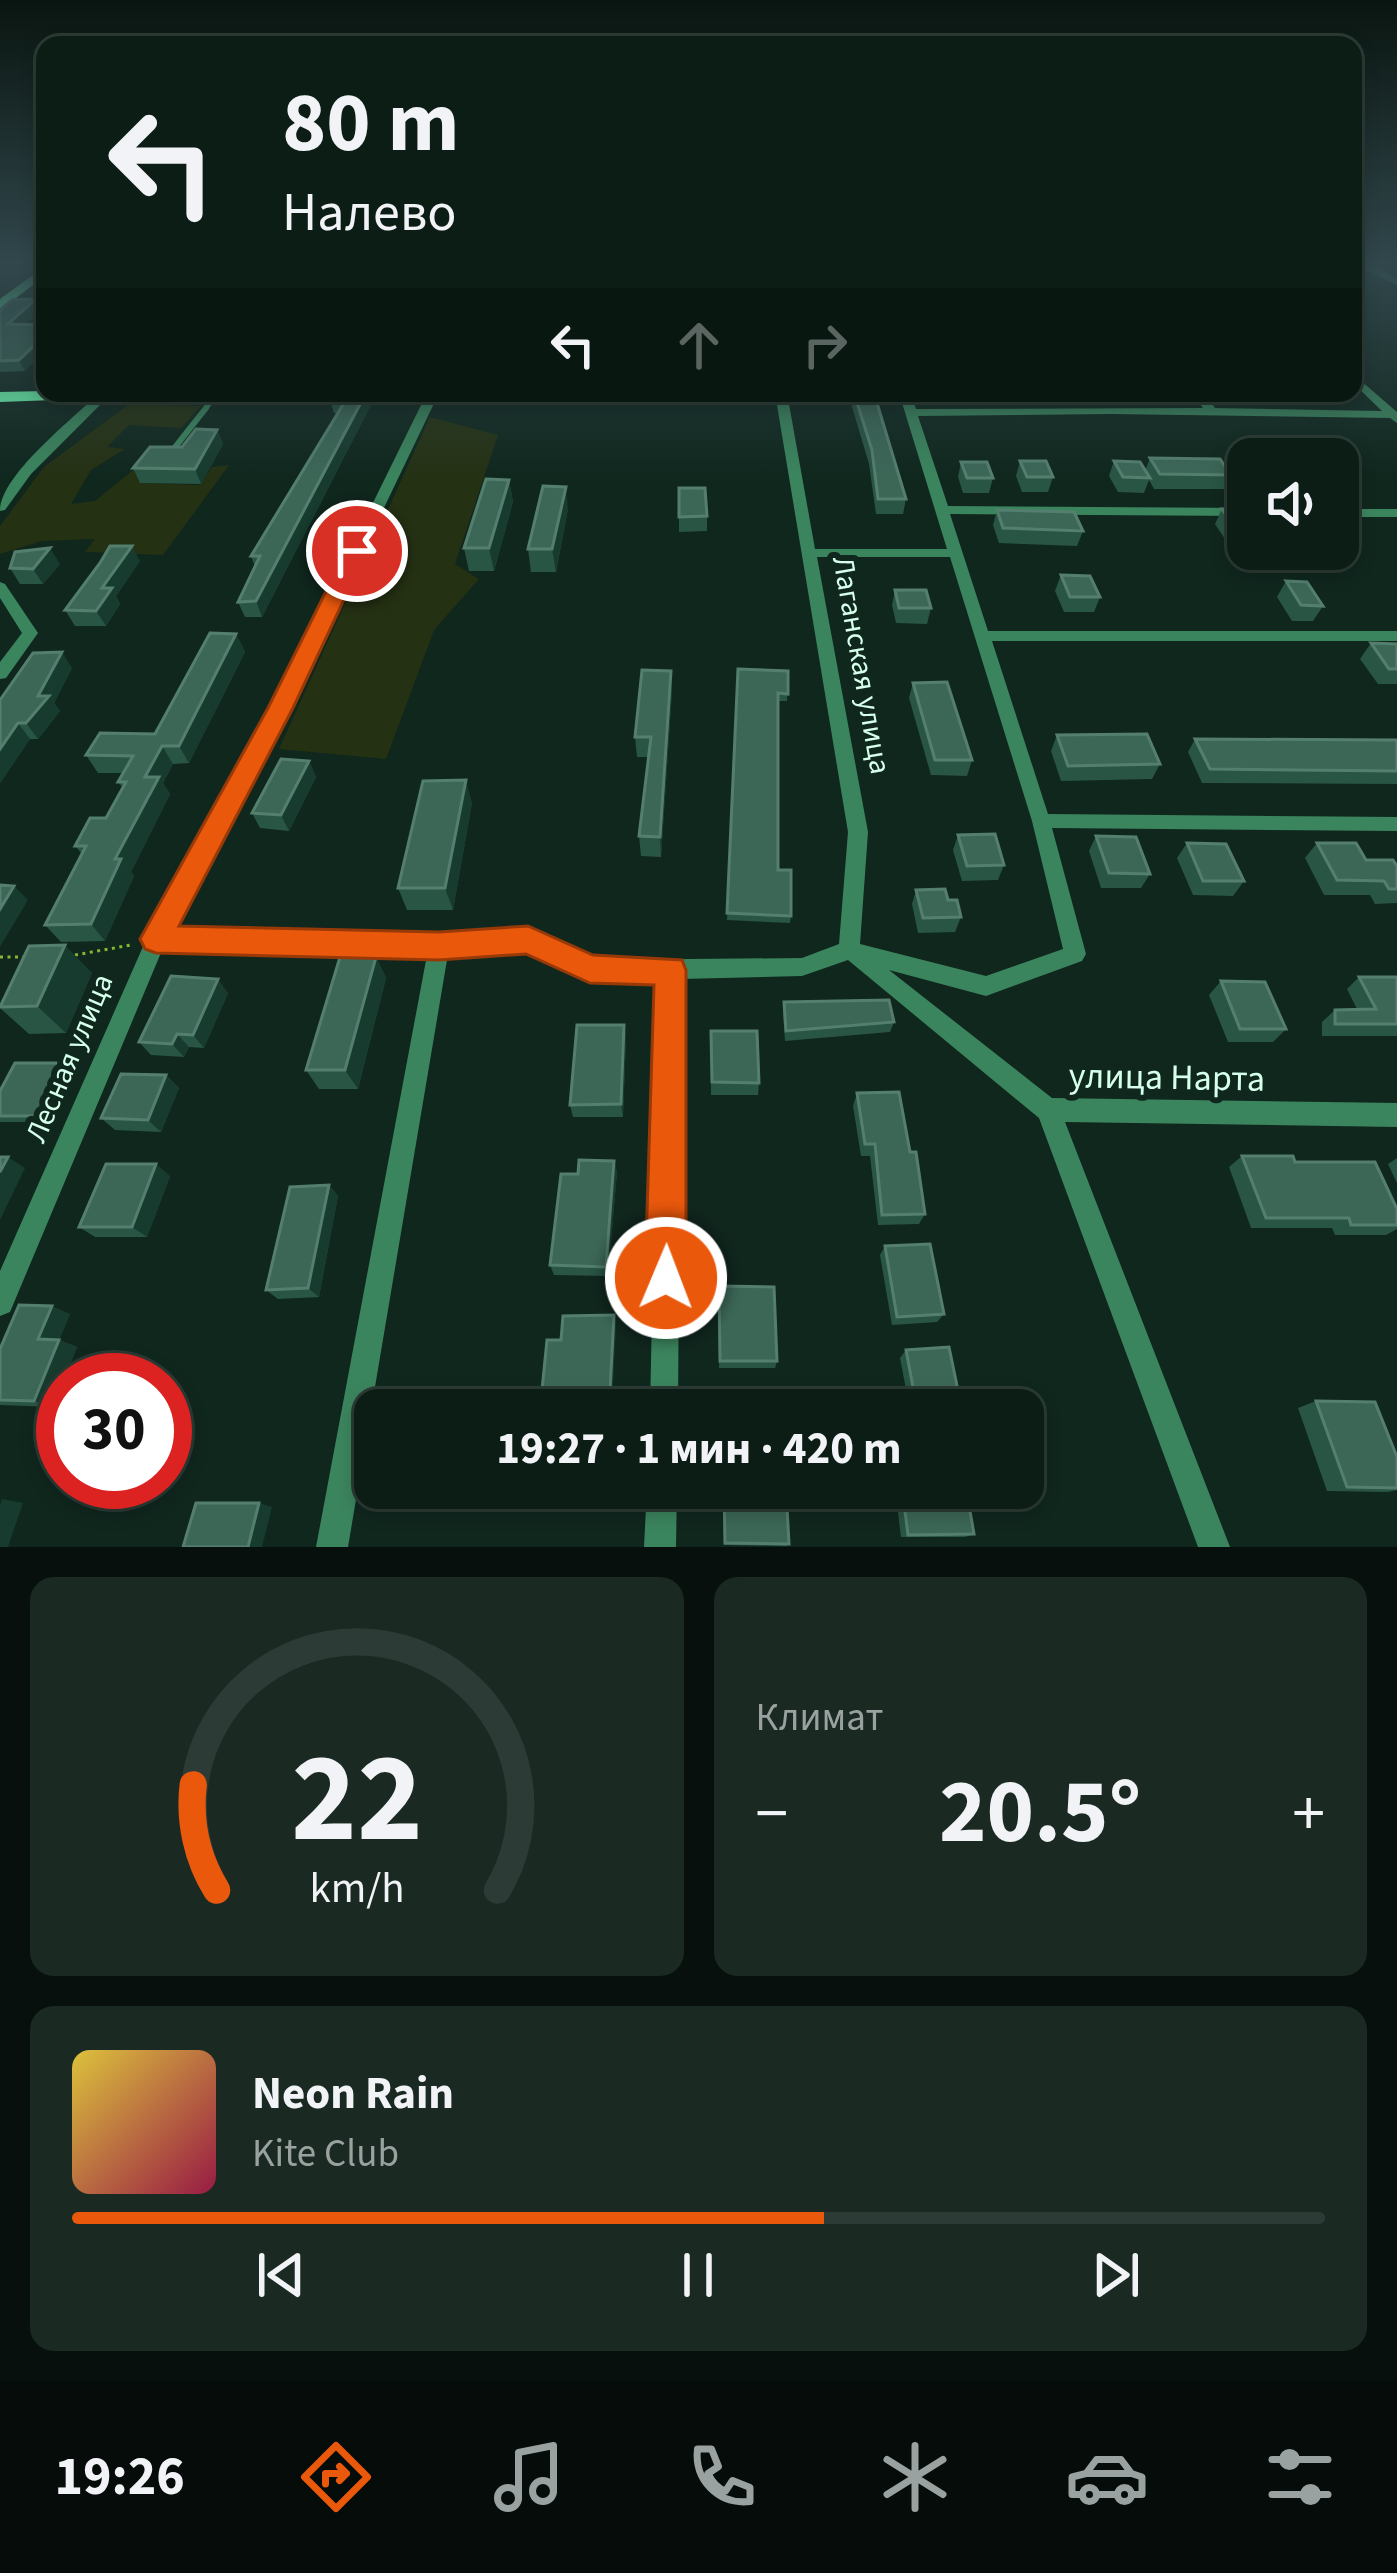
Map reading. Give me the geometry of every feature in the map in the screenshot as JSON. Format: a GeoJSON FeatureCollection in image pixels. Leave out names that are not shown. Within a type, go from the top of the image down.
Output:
{"type":"FeatureCollection","features":[{"type":"Feature","properties":{"kind":"street"},"geometry":{"type":"LineString","coordinates":[[1362,385],[1395,418]]}},
{"type":"Feature","properties":{"kind":"street"},"geometry":{"type":"LineString","coordinates":[[0,397],[36,396]]}},
{"type":"Feature","properties":{"kind":"street"},"geometry":{"type":"LineString","coordinates":[[0,506],[26,471],[98,402]]}},
{"type":"Feature","properties":{"kind":"street","name":"Лесная улица"},"geometry":{"type":"LineString","coordinates":[[0,1302],[156,939],[280,708],[429,402]]}},
{"type":"Feature","properties":{"kind":"street","name":"Лаганская улица"},"geometry":{"type":"LineString","coordinates":[[783,402],[858,832],[848,950]]}},
{"type":"Feature","properties":{"kind":"street"},"geometry":{"type":"LineString","coordinates":[[156,939],[439,946],[528,940],[590,969],[802,967],[848,950],[986,986],[1075,954],[1041,821],[909,402]]}},
{"type":"Feature","properties":{"kind":"street"},"geometry":{"type":"LineString","coordinates":[[1204,402],[1213,414]]}},
{"type":"Feature","properties":{"kind":"street"},"geometry":{"type":"LineString","coordinates":[[913,413],[1111,410],[1395,418]]}},
{"type":"Feature","properties":{"kind":"street"},"geometry":{"type":"LineString","coordinates":[[943,510],[1227,512]]}},
{"type":"Feature","properties":{"kind":"street"},"geometry":{"type":"LineString","coordinates":[[1359,512],[1397,513]]}},
{"type":"Feature","properties":{"kind":"street"},"geometry":{"type":"LineString","coordinates":[[809,553],[957,553]]}},
{"type":"Feature","properties":{"kind":"street"},"geometry":{"type":"LineString","coordinates":[[0,587],[30,633],[0,674]]}},
{"type":"Feature","properties":{"kind":"street"},"geometry":{"type":"LineString","coordinates":[[984,636],[1397,636]]}},
{"type":"Feature","properties":{"kind":"street"},"geometry":{"type":"LineString","coordinates":[[1041,821],[1397,824]]}},
{"type":"Feature","properties":{"kind":"street"},"geometry":{"type":"LineString","coordinates":[[332,1547],[439,946]]}},
{"type":"Feature","properties":{"kind":"street","name":"улица Нарта"},"geometry":{"type":"LineString","coordinates":[[848,950],[1048,1111],[1397,1115]]}},
{"type":"Feature","properties":{"kind":"street"},"geometry":{"type":"LineString","coordinates":[[664,1389],[670,970]]}},
{"type":"Feature","properties":{"kind":"street"},"geometry":{"type":"LineString","coordinates":[[1048,1111],[1214,1547]]}},
{"type":"Feature","properties":{"kind":"street"},"geometry":{"type":"LineString","coordinates":[[660,1547],[661,1509]]}},
{"type":"Feature","properties":{"kind":"lane"},"geometry":{"type":"LineString","coordinates":[[172,451],[211,402]]}},
{"type":"Feature","properties":{"kind":"path"},"geometry":{"type":"LineString","coordinates":[[62,956],[156,939]]}},
{"type":"Feature","properties":{"kind":"path"},"geometry":{"type":"LineString","coordinates":[[0,957],[41,956]]}},
{"type":"Feature","properties":{"kind":"green space"},"geometry":{"type":"Polygon","coordinates":[[[129,404],[201,406],[181,428],[129,425],[107,447],[125,449],[91,470],[71,504],[95,501],[143,462],[141,483],[200,485],[212,467],[229,465],[163,555],[85,552],[95,539],[41,541],[0,554],[0,526],[44,467],[129,404]]]}},
{"type":"Feature","properties":{"kind":"green space"},"geometry":{"type":"Polygon","coordinates":[[[430,417],[498,435],[455,564],[479,579],[434,630],[386,759],[279,749],[430,417]]]}},
{"type":"Feature","properties":{"kind":"building"},"geometry":{"type":"Polygon","coordinates":[[[0,333],[36,333],[36,344],[19,360],[0,361],[0,333]]]}},
{"type":"Feature","properties":{"kind":"building"},"geometry":{"type":"Polygon","coordinates":[[[361,402],[256,601],[238,602],[260,556],[251,556],[344,403],[361,402]]]}},
{"type":"Feature","properties":{"kind":"building"},"geometry":{"type":"Polygon","coordinates":[[[857,402],[877,402],[906,499],[878,499],[872,450],[857,402]]]}},
{"type":"Feature","properties":{"kind":"building"},"geometry":{"type":"Polygon","coordinates":[[[196,429],[217,430],[195,469],[133,468],[150,447],[182,447],[196,429]]]}},
{"type":"Feature","properties":{"kind":"building"},"geometry":{"type":"Polygon","coordinates":[[[1150,458],[1220,459],[1227,469],[1227,475],[1160,474],[1150,458]]]}},
{"type":"Feature","properties":{"kind":"building"},"geometry":{"type":"Polygon","coordinates":[[[1020,461],[1046,461],[1053,477],[1027,477],[1020,461]]]}},
{"type":"Feature","properties":{"kind":"building"},"geometry":{"type":"Polygon","coordinates":[[[1114,461],[1140,462],[1150,478],[1123,477],[1114,461]]]}},
{"type":"Feature","properties":{"kind":"building"},"geometry":{"type":"Polygon","coordinates":[[[961,462],[987,462],[993,478],[967,478],[961,462]]]}},
{"type":"Feature","properties":{"kind":"building"},"geometry":{"type":"Polygon","coordinates":[[[486,479],[509,480],[489,548],[464,548],[486,479]]]}},
{"type":"Feature","properties":{"kind":"building"},"geometry":{"type":"Polygon","coordinates":[[[543,486],[566,487],[552,549],[528,549],[543,486]]]}},
{"type":"Feature","properties":{"kind":"building"},"geometry":{"type":"Polygon","coordinates":[[[679,488],[705,488],[707,516],[679,517],[679,488]]]}},
{"type":"Feature","properties":{"kind":"building"},"geometry":{"type":"Polygon","coordinates":[[[997,510],[1074,512],[1083,531],[1003,528],[997,510]]]}},
{"type":"Feature","properties":{"kind":"building"},"geometry":{"type":"Polygon","coordinates":[[[110,546],[132,546],[102,588],[112,588],[96,611],[65,610],[100,563],[110,546]]]}},
{"type":"Feature","properties":{"kind":"building"},"geometry":{"type":"Polygon","coordinates":[[[50,548],[33,569],[10,568],[15,552],[50,548]]]}},
{"type":"Feature","properties":{"kind":"building"},"geometry":{"type":"Polygon","coordinates":[[[1061,575],[1090,576],[1100,597],[1070,597],[1061,575]]]}},
{"type":"Feature","properties":{"kind":"building"},"geometry":{"type":"Polygon","coordinates":[[[1286,581],[1307,582],[1323,606],[1301,605],[1286,581]]]}},
{"type":"Feature","properties":{"kind":"building"},"geometry":{"type":"Polygon","coordinates":[[[895,590],[926,590],[931,608],[899,608],[895,590]]]}},
{"type":"Feature","properties":{"kind":"building"},"geometry":{"type":"Polygon","coordinates":[[[210,633],[236,634],[179,746],[162,746],[145,777],[159,777],[115,859],[121,859],[91,924],[45,925],[86,846],[75,846],[90,818],[106,818],[126,782],[118,782],[133,756],[86,755],[100,733],[155,734],[210,633]]]}},
{"type":"Feature","properties":{"kind":"building"},"geometry":{"type":"Polygon","coordinates":[[[1371,643],[1397,644],[1397,669],[1389,669],[1371,643]]]}},
{"type":"Feature","properties":{"kind":"building"},"geometry":{"type":"Polygon","coordinates":[[[62,652],[38,696],[49,696],[26,723],[18,723],[0,749],[0,700],[33,653],[62,652]]]}},
{"type":"Feature","properties":{"kind":"building"},"geometry":{"type":"Polygon","coordinates":[[[738,669],[788,671],[788,694],[778,693],[778,870],[791,870],[791,916],[727,913],[738,669]]]}},
{"type":"Feature","properties":{"kind":"building"},"geometry":{"type":"Polygon","coordinates":[[[642,670],[671,671],[660,837],[639,836],[651,737],[635,737],[642,670]]]}},
{"type":"Feature","properties":{"kind":"building"},"geometry":{"type":"Polygon","coordinates":[[[947,682],[972,760],[935,760],[913,683],[947,682]]]}},
{"type":"Feature","properties":{"kind":"building"},"geometry":{"type":"Polygon","coordinates":[[[1147,734],[1160,764],[1068,766],[1057,735],[1147,734]]]}},
{"type":"Feature","properties":{"kind":"building"},"geometry":{"type":"Polygon","coordinates":[[[1195,739],[1397,740],[1397,771],[1210,769],[1195,739]]]}},
{"type":"Feature","properties":{"kind":"building"},"geometry":{"type":"Polygon","coordinates":[[[281,759],[309,761],[281,815],[252,813],[281,759]]]}},
{"type":"Feature","properties":{"kind":"building"},"geometry":{"type":"Polygon","coordinates":[[[466,780],[445,888],[398,888],[423,781],[466,780]]]}},
{"type":"Feature","properties":{"kind":"building"},"geometry":{"type":"Polygon","coordinates":[[[995,834],[1004,865],[967,866],[958,835],[995,834]]]}},
{"type":"Feature","properties":{"kind":"building"},"geometry":{"type":"Polygon","coordinates":[[[1096,836],[1136,837],[1150,874],[1109,873],[1096,836]]]}},
{"type":"Feature","properties":{"kind":"building"},"geometry":{"type":"Polygon","coordinates":[[[1187,843],[1226,844],[1244,881],[1203,881],[1187,843]]]}},
{"type":"Feature","properties":{"kind":"building"},"geometry":{"type":"Polygon","coordinates":[[[1317,843],[1356,843],[1366,860],[1393,860],[1397,889],[1389,889],[1384,881],[1337,880],[1317,843]]]}},
{"type":"Feature","properties":{"kind":"building"},"geometry":{"type":"Polygon","coordinates":[[[0,885],[14,886],[0,909],[0,885]]]}},
{"type":"Feature","properties":{"kind":"building"},"geometry":{"type":"Polygon","coordinates":[[[945,889],[948,900],[957,900],[961,917],[923,918],[916,890],[945,889]]]}},
{"type":"Feature","properties":{"kind":"building"},"geometry":{"type":"Polygon","coordinates":[[[65,945],[37,1006],[0,1007],[29,946],[65,945]]]}},
{"type":"Feature","properties":{"kind":"building"},"geometry":{"type":"Polygon","coordinates":[[[340,957],[376,957],[345,1070],[306,1070],[340,957]]]}},
{"type":"Feature","properties":{"kind":"building"},"geometry":{"type":"Polygon","coordinates":[[[171,976],[218,979],[193,1035],[177,1034],[172,1044],[139,1042],[171,976]]]}},
{"type":"Feature","properties":{"kind":"building"},"geometry":{"type":"Polygon","coordinates":[[[1359,977],[1397,977],[1397,1024],[1335,1024],[1335,1010],[1376,1009],[1359,977]]]}},
{"type":"Feature","properties":{"kind":"building"},"geometry":{"type":"Polygon","coordinates":[[[1221,981],[1265,982],[1286,1029],[1240,1029],[1221,981]]]}},
{"type":"Feature","properties":{"kind":"building"},"geometry":{"type":"Polygon","coordinates":[[[889,1000],[894,1022],[786,1031],[784,1002],[889,1000]]]}},
{"type":"Feature","properties":{"kind":"building"},"geometry":{"type":"Polygon","coordinates":[[[577,1025],[624,1025],[621,1104],[570,1105],[577,1025]]]}},
{"type":"Feature","properties":{"kind":"building"},"geometry":{"type":"Polygon","coordinates":[[[711,1031],[757,1031],[759,1083],[712,1082],[711,1031]]]}},
{"type":"Feature","properties":{"kind":"building"},"geometry":{"type":"Polygon","coordinates":[[[15,1063],[62,1063],[37,1116],[0,1116],[0,1091],[15,1063]]]}},
{"type":"Feature","properties":{"kind":"building"},"geometry":{"type":"Polygon","coordinates":[[[121,1074],[166,1075],[148,1120],[101,1118],[121,1074]]]}},
{"type":"Feature","properties":{"kind":"building"},"geometry":{"type":"Polygon","coordinates":[[[899,1092],[910,1152],[916,1152],[925,1214],[882,1215],[875,1144],[865,1144],[857,1093],[899,1092]]]}},
{"type":"Feature","properties":{"kind":"building"},"geometry":{"type":"Polygon","coordinates":[[[1242,1156],[1293,1156],[1295,1162],[1375,1162],[1397,1209],[1397,1225],[1351,1225],[1349,1218],[1266,1218],[1242,1156]]]}},
{"type":"Feature","properties":{"kind":"building"},"geometry":{"type":"Polygon","coordinates":[[[579,1160],[614,1161],[606,1267],[550,1265],[561,1174],[578,1174],[579,1160]]]}},
{"type":"Feature","properties":{"kind":"building"},"geometry":{"type":"Polygon","coordinates":[[[106,1164],[156,1164],[132,1227],[79,1227],[106,1164]]]}},
{"type":"Feature","properties":{"kind":"building"},"geometry":{"type":"Polygon","coordinates":[[[329,1185],[308,1288],[266,1290],[290,1187],[329,1185]]]}},
{"type":"Feature","properties":{"kind":"building"},"geometry":{"type":"Polygon","coordinates":[[[930,1244],[944,1314],[897,1317],[885,1246],[930,1244]]]}},
{"type":"Feature","properties":{"kind":"building"},"geometry":{"type":"Polygon","coordinates":[[[719,1286],[774,1287],[777,1361],[720,1361],[719,1286]]]}},
{"type":"Feature","properties":{"kind":"building"},"geometry":{"type":"Polygon","coordinates":[[[19,1305],[52,1306],[38,1339],[59,1340],[54,1353],[36,1353],[34,1401],[0,1400],[0,1349],[19,1305]]]}},
{"type":"Feature","properties":{"kind":"building"},"geometry":{"type":"Polygon","coordinates":[[[614,1315],[610,1389],[542,1389],[547,1340],[561,1340],[563,1316],[614,1315]]]}},
{"type":"Feature","properties":{"kind":"building"},"geometry":{"type":"Polygon","coordinates":[[[949,1347],[958,1389],[913,1389],[906,1350],[949,1347]]]}},
{"type":"Feature","properties":{"kind":"building"},"geometry":{"type":"Polygon","coordinates":[[[1316,1401],[1375,1402],[1397,1457],[1397,1488],[1347,1487],[1316,1401]]]}},
{"type":"Feature","properties":{"kind":"building"},"geometry":{"type":"Polygon","coordinates":[[[196,1503],[259,1503],[248,1547],[183,1547],[196,1503]]]}},
{"type":"Feature","properties":{"kind":"building"},"geometry":{"type":"Polygon","coordinates":[[[724,1509],[787,1509],[789,1544],[725,1543],[724,1509]]]}},
{"type":"Feature","properties":{"kind":"building"},"geometry":{"type":"Polygon","coordinates":[[[905,1509],[970,1509],[974,1534],[908,1535],[905,1509]]]}},
{"type":"Feature","properties":{"kind":"route"},"geometry":{"type":"LineString","coordinates":[[357,551],[280,708],[156,939],[439,946],[528,940],[590,969],[670,970],[666,1278]]}}]}
